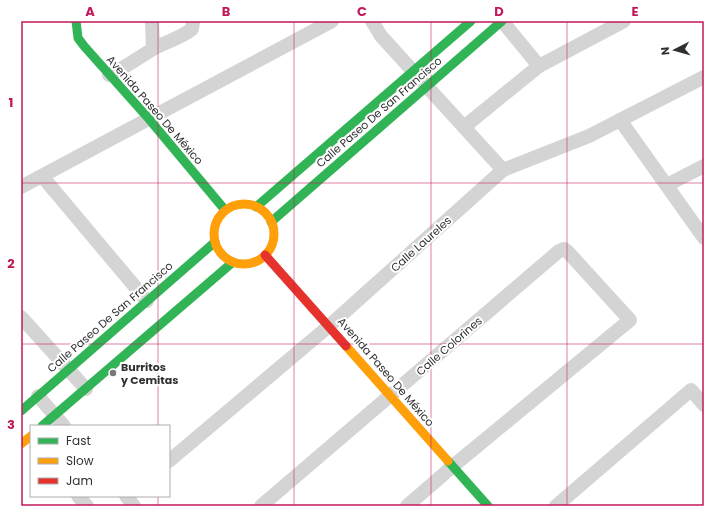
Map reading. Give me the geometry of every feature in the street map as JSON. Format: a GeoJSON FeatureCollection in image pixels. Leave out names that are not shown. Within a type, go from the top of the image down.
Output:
{"type":"FeatureCollection","features":[{"type":"Feature","properties":{"kind":"street","name":"Avenida Paseo De México"},"geometry":{"type":"LineString","coordinates":[[76,21],[78,38],[149,119],[225,210]]}},
{"type":"Feature","properties":{"kind":"street"},"geometry":{"type":"LineString","coordinates":[[152,21],[153,49]]}},
{"type":"Feature","properties":{"kind":"street"},"geometry":{"type":"LineString","coordinates":[[109,75],[125,68],[153,49],[187,33],[192,29],[193,21]]}},
{"type":"Feature","properties":{"kind":"street"},"geometry":{"type":"LineString","coordinates":[[21,187],[332,21]]}},
{"type":"Feature","properties":{"kind":"street"},"geometry":{"type":"LineString","coordinates":[[372,21],[381,36],[503,170]]}},
{"type":"Feature","properties":{"kind":"street","name":"Calle Paseo De San Francisco"},"geometry":{"type":"LineString","coordinates":[[256,207],[471,21]]}},
{"type":"Feature","properties":{"kind":"street"},"geometry":{"type":"LineString","coordinates":[[502,21],[539,66]]}},
{"type":"Feature","properties":{"kind":"street","name":"Calle Paseo De San Francisco"},"geometry":{"type":"LineString","coordinates":[[271,222],[502,21]]}},
{"type":"Feature","properties":{"kind":"street"},"geometry":{"type":"LineString","coordinates":[[464,126],[539,66],[624,21]]}},
{"type":"Feature","properties":{"kind":"street","name":"Calle Laureles"},"geometry":{"type":"LineString","coordinates":[[170,460],[329,326],[503,170],[589,136],[704,77]]}},
{"type":"Feature","properties":{"kind":"street"},"geometry":{"type":"LineString","coordinates":[[620,120],[704,238]]}},
{"type":"Feature","properties":{"kind":"street"},"geometry":{"type":"LineString","coordinates":[[667,185],[704,166]]}},
{"type":"Feature","properties":{"kind":"street"},"geometry":{"type":"LineString","coordinates":[[42,176],[147,302]]}},
{"type":"Feature","properties":{"kind":"street"},"geometry":{"type":"LineString","coordinates":[[240,205],[256,207],[265,213],[271,222],[274,234],[272,245],[266,255],[256,262],[244,264],[233,262],[219,250],[215,242],[214,231],[218,220],[225,210],[240,205]]}},
{"type":"Feature","properties":{"kind":"street","name":"Calle Paseo De San Francisco"},"geometry":{"type":"LineString","coordinates":[[21,410],[215,242]]}},
{"type":"Feature","properties":{"kind":"street","name":"Calle Colorines"},"geometry":{"type":"LineString","coordinates":[[261,506],[559,251],[564,249],[630,320],[453,466]]}},
{"type":"Feature","properties":{"kind":"street","name":"Avenida Paseo De México"},"geometry":{"type":"LineString","coordinates":[[266,255],[488,506]]}},
{"type":"Feature","properties":{"kind":"street"},"geometry":{"type":"LineString","coordinates":[[43,425],[233,262]]}},
{"type":"Feature","properties":{"kind":"street"},"geometry":{"type":"LineString","coordinates":[[21,317],[86,389]]}},
{"type":"Feature","properties":{"kind":"street"},"geometry":{"type":"LineString","coordinates":[[556,506],[691,390],[704,405]]}},
{"type":"Feature","properties":{"kind":"street"},"geometry":{"type":"LineString","coordinates":[[38,396],[63,425]]}},
{"type":"Feature","properties":{"kind":"street"},"geometry":{"type":"LineString","coordinates":[[407,506],[453,466]]}},
{"type":"Feature","properties":{"kind":"street"},"geometry":{"type":"LineString","coordinates":[[79,497],[87,506]]}},
{"type":"Feature","properties":{"kind":"traffic: fast"},"geometry":{"type":"LineString","coordinates":[[76,21],[78,38],[84,46],[149,119],[225,210]]}},
{"type":"Feature","properties":{"kind":"traffic: fast"},"geometry":{"type":"LineString","coordinates":[[256,207],[471,21]]}},
{"type":"Feature","properties":{"kind":"traffic: fast"},"geometry":{"type":"LineString","coordinates":[[271,222],[502,21]]}},
{"type":"Feature","properties":{"kind":"traffic: fast"},"geometry":{"type":"LineString","coordinates":[[21,411],[215,242]]}},
{"type":"Feature","properties":{"kind":"traffic: fast"},"geometry":{"type":"LineString","coordinates":[[43,425],[233,262]]}},
{"type":"Feature","properties":{"kind":"traffic: fast"},"geometry":{"type":"LineString","coordinates":[[448,461],[488,506]]}},
{"type":"Feature","properties":{"kind":"traffic: slow"},"geometry":{"type":"LineString","coordinates":[[244,204],[260,209],[265,213],[269,218],[274,234],[269,250],[265,255],[260,259],[244,264],[228,259],[223,255],[219,250],[214,234],[219,218],[223,213],[228,209],[244,204]]}},
{"type":"Feature","properties":{"kind":"traffic: slow"},"geometry":{"type":"LineString","coordinates":[[346,346],[448,461]]}},
{"type":"Feature","properties":{"kind":"traffic: slow"},"geometry":{"type":"LineString","coordinates":[[21,444],[30,437]]}},
{"type":"Feature","properties":{"kind":"traffic: jam"},"geometry":{"type":"LineString","coordinates":[[265,255],[346,346]]}},
{"type":"Feature","properties":{"kind":"place","name":"Burritos y Cemitas"},"geometry":{"type":"Point","coordinates":[113,373]}}]}
